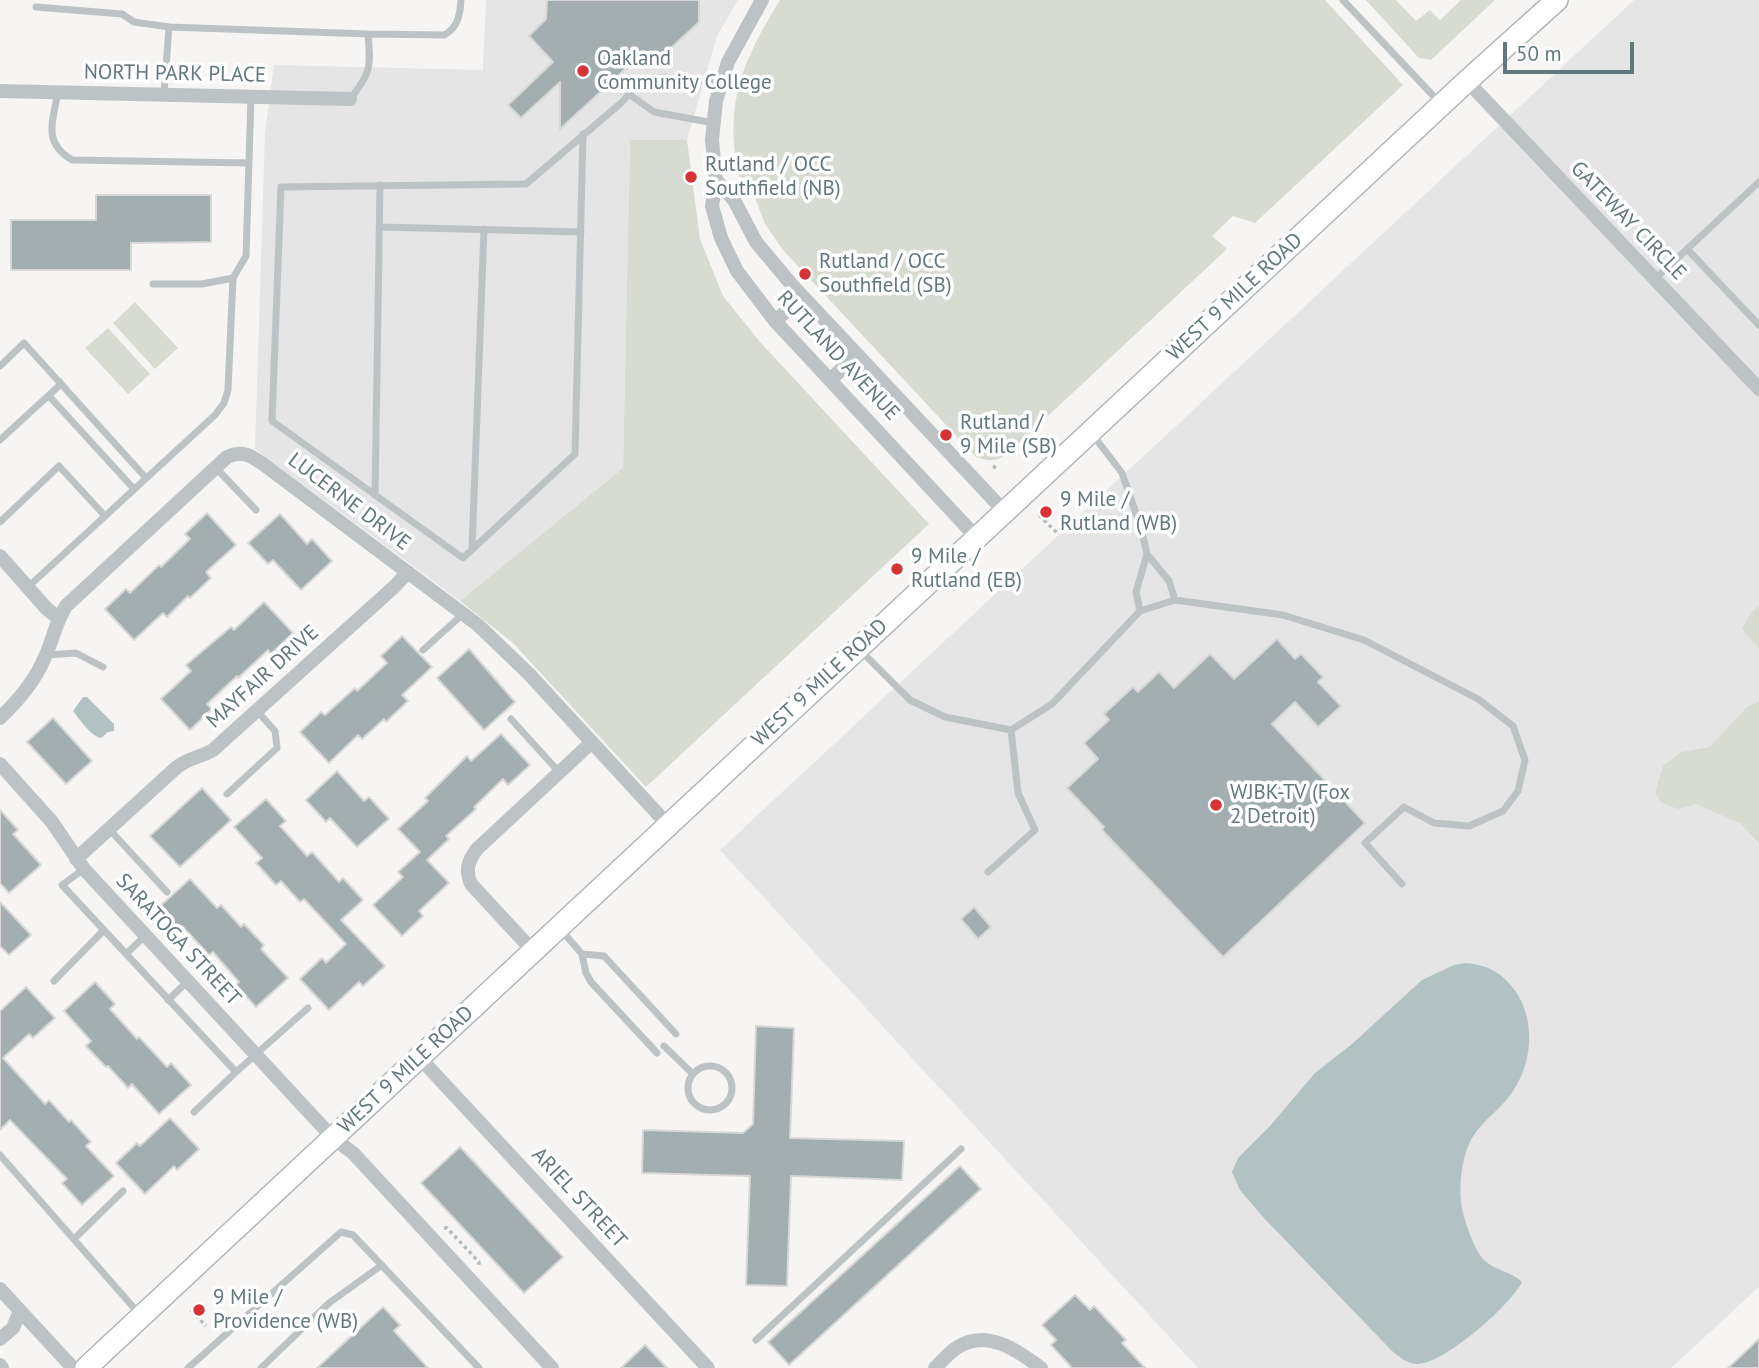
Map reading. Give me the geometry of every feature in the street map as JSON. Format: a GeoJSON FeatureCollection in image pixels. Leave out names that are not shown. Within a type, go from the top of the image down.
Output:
{"type":"FeatureCollection","features":[{"type":"Feature","properties":{"kind":"main road","name":"WEST 9 MILE ROAD"},"geometry":{"type":"LineString","coordinates":[[86,1368],[1442,104],[1557,0]]}},
{"type":"Feature","properties":{"kind":"street","name":"RUTLAND AVENUE"},"geometry":{"type":"LineString","coordinates":[[762,0],[742,33],[720,83],[712,140],[716,180],[712,206],[721,238],[737,271],[775,321],[977,538]]}},
{"type":"Feature","properties":{"kind":"street","name":"GATEWAY CIRCLE"},"geometry":{"type":"LineString","coordinates":[[1467,81],[1759,389]]}},
{"type":"Feature","properties":{"kind":"street","name":"NORTH PARK PLACE"},"geometry":{"type":"LineString","coordinates":[[0,90],[350,99]]}},
{"type":"Feature","properties":{"kind":"street","name":"RUTLAND AVENUE"},"geometry":{"type":"LineString","coordinates":[[716,180],[734,200],[756,242],[803,297],[1005,512]]}},
{"type":"Feature","properties":{"kind":"street"},"geometry":{"type":"LineString","coordinates":[[775,321],[803,297]]}},
{"type":"Feature","properties":{"kind":"street"},"geometry":{"type":"LineString","coordinates":[[830,380],[857,355]]}},
{"type":"Feature","properties":{"kind":"street","name":"LUCERNE DRIVE"},"geometry":{"type":"LineString","coordinates":[[58,618],[76,597],[216,467],[236,453],[253,457],[463,613],[511,656],[668,825]]}},
{"type":"Feature","properties":{"kind":"street"},"geometry":{"type":"LineString","coordinates":[[0,555],[58,618],[46,655],[27,689],[0,718]]}},
{"type":"Feature","properties":{"kind":"street","name":"MAYFAIR DRIVE"},"geometry":{"type":"LineString","coordinates":[[80,864],[108,829],[177,767],[188,759],[204,756],[213,750],[408,572]]}},
{"type":"Feature","properties":{"kind":"street"},"geometry":{"type":"LineString","coordinates":[[533,951],[471,884],[467,874],[469,860],[477,849],[592,742]]}},
{"type":"Feature","properties":{"kind":"street","name":"SARATOGA STREET"},"geometry":{"type":"LineString","coordinates":[[0,764],[52,822],[80,864],[333,1138]]}},
{"type":"Feature","properties":{"kind":"street","name":"ARIEL STREET"},"geometry":{"type":"LineString","coordinates":[[419,1057],[708,1368]]}},
{"type":"Feature","properties":{"kind":"street"},"geometry":{"type":"LineString","coordinates":[[333,1138],[352,1153],[552,1368]]}},
{"type":"Feature","properties":{"kind":"street"},"geometry":{"type":"LineString","coordinates":[[0,1289],[73,1368]]}},
{"type":"Feature","properties":{"kind":"street"},"geometry":{"type":"LineString","coordinates":[[0,1339],[13,1328],[20,1311]]}},
{"type":"Feature","properties":{"kind":"street"},"geometry":{"type":"LineString","coordinates":[[934,1368],[957,1347],[975,1340],[1001,1343],[1018,1350],[1041,1368]]}},
{"type":"Feature","properties":{"kind":"lane"},"geometry":{"type":"LineString","coordinates":[[36,7],[122,13],[134,22],[169,27],[444,35],[452,31],[457,23],[461,13],[461,0]]}},
{"type":"Feature","properties":{"kind":"lane"},"geometry":{"type":"LineString","coordinates":[[1343,0],[1442,104]]}},
{"type":"Feature","properties":{"kind":"lane"},"geometry":{"type":"LineString","coordinates":[[164,93],[169,27]]}},
{"type":"Feature","properties":{"kind":"lane"},"geometry":{"type":"LineString","coordinates":[[350,99],[362,84],[370,66],[368,34]]}},
{"type":"Feature","properties":{"kind":"lane"},"geometry":{"type":"LineString","coordinates":[[583,134],[575,454],[463,558],[272,421],[281,187],[526,184],[640,82],[663,77],[720,83]]}},
{"type":"Feature","properties":{"kind":"lane"},"geometry":{"type":"LineString","coordinates":[[58,92],[52,135],[54,146],[72,160],[249,163]]}},
{"type":"Feature","properties":{"kind":"lane"},"geometry":{"type":"LineString","coordinates":[[629,94],[654,112],[714,123]]}},
{"type":"Feature","properties":{"kind":"lane"},"geometry":{"type":"LineString","coordinates":[[28,587],[215,415],[224,403],[228,390],[233,278],[246,256],[251,96]]}},
{"type":"Feature","properties":{"kind":"lane"},"geometry":{"type":"LineString","coordinates":[[1655,279],[1759,182]]}},
{"type":"Feature","properties":{"kind":"lane"},"geometry":{"type":"LineString","coordinates":[[375,495],[380,185]]}},
{"type":"Feature","properties":{"kind":"lane"},"geometry":{"type":"LineString","coordinates":[[380,227],[581,232]]}},
{"type":"Feature","properties":{"kind":"lane"},"geometry":{"type":"LineString","coordinates":[[472,549],[484,229]]}},
{"type":"Feature","properties":{"kind":"lane"},"geometry":{"type":"LineString","coordinates":[[1687,249],[1759,325]]}},
{"type":"Feature","properties":{"kind":"lane"},"geometry":{"type":"LineString","coordinates":[[153,284],[202,284],[233,278]]}},
{"type":"Feature","properties":{"kind":"lane"},"geometry":{"type":"LineString","coordinates":[[0,366],[24,344],[146,478]]}},
{"type":"Feature","properties":{"kind":"lane"},"geometry":{"type":"LineString","coordinates":[[0,366],[24,344],[61,384],[0,441]]}},
{"type":"Feature","properties":{"kind":"lane"},"geometry":{"type":"LineString","coordinates":[[0,441],[62,385]]}},
{"type":"Feature","properties":{"kind":"lane"},"geometry":{"type":"LineString","coordinates":[[48,396],[134,489]]}},
{"type":"Feature","properties":{"kind":"lane"},"geometry":{"type":"LineString","coordinates":[[1090,432],[1122,473],[1147,554],[1169,581],[1175,600]]}},
{"type":"Feature","properties":{"kind":"lane"},"geometry":{"type":"LineString","coordinates":[[0,522],[59,466],[105,516]]}},
{"type":"Feature","properties":{"kind":"lane"},"geometry":{"type":"LineString","coordinates":[[216,467],[256,510]]}},
{"type":"Feature","properties":{"kind":"lane"},"geometry":{"type":"LineString","coordinates":[[1140,611],[1136,592],[1147,554]]}},
{"type":"Feature","properties":{"kind":"lane"},"geometry":{"type":"LineString","coordinates":[[859,648],[910,700],[945,717],[1011,730],[1052,704],[1140,611],[1175,600],[1283,615],[1364,640],[1478,699],[1513,726],[1525,760],[1518,791],[1503,811],[1469,826],[1434,823],[1404,807],[1365,843],[1402,884]]}},
{"type":"Feature","properties":{"kind":"lane"},"geometry":{"type":"LineString","coordinates":[[423,650],[463,613]]}},
{"type":"Feature","properties":{"kind":"lane"},"geometry":{"type":"LineString","coordinates":[[46,655],[75,653],[103,667]]}},
{"type":"Feature","properties":{"kind":"lane"},"geometry":{"type":"LineString","coordinates":[[227,794],[277,748],[275,731],[257,711]]}},
{"type":"Feature","properties":{"kind":"lane"},"geometry":{"type":"LineString","coordinates":[[511,719],[559,772]]}},
{"type":"Feature","properties":{"kind":"lane"},"geometry":{"type":"LineString","coordinates":[[988,872],[1035,830],[1018,793],[1011,730]]}},
{"type":"Feature","properties":{"kind":"lane"},"geometry":{"type":"LineString","coordinates":[[108,829],[167,892]]}},
{"type":"Feature","properties":{"kind":"lane"},"geometry":{"type":"LineString","coordinates":[[80,864],[62,886],[236,1072]]}},
{"type":"Feature","properties":{"kind":"lane"},"geometry":{"type":"LineString","coordinates":[[558,927],[582,954],[591,982],[657,1053]]}},
{"type":"Feature","properties":{"kind":"lane"},"geometry":{"type":"LineString","coordinates":[[54,981],[104,930]]}},
{"type":"Feature","properties":{"kind":"lane"},"geometry":{"type":"LineString","coordinates":[[127,954],[146,935]]}},
{"type":"Feature","properties":{"kind":"lane"},"geometry":{"type":"LineString","coordinates":[[582,954],[604,956],[676,1034]]}},
{"type":"Feature","properties":{"kind":"lane"},"geometry":{"type":"LineString","coordinates":[[169,999],[189,981]]}},
{"type":"Feature","properties":{"kind":"lane"},"geometry":{"type":"LineString","coordinates":[[194,1112],[308,1008]]}},
{"type":"Feature","properties":{"kind":"lane"},"geometry":{"type":"LineString","coordinates":[[664,1046],[693,1074]]}},
{"type":"Feature","properties":{"kind":"lane"},"geometry":{"type":"LineString","coordinates":[[705,1066],[724,1071],[729,1076],[732,1090],[727,1102],[714,1110],[699,1108],[689,1096],[689,1080],[693,1074],[705,1066]]}},
{"type":"Feature","properties":{"kind":"lane"},"geometry":{"type":"LineString","coordinates":[[756,1340],[961,1149]]}},
{"type":"Feature","properties":{"kind":"lane"},"geometry":{"type":"LineString","coordinates":[[0,1155],[141,1316]]}},
{"type":"Feature","properties":{"kind":"lane"},"geometry":{"type":"LineString","coordinates":[[74,1238],[123,1191]]}},
{"type":"Feature","properties":{"kind":"lane"},"geometry":{"type":"LineString","coordinates":[[188,1368],[341,1232],[353,1235],[479,1368]]}},
{"type":"Feature","properties":{"kind":"lane"},"geometry":{"type":"LineString","coordinates":[[261,1368],[329,1303],[382,1265]]}},
{"type":"Feature","properties":{"kind":"path"},"geometry":{"type":"LineString","coordinates":[[1039,515],[1057,533]]}},
{"type":"Feature","properties":{"kind":"path"},"geometry":{"type":"LineString","coordinates":[[191,1310],[206,1326]]}},
{"type":"Feature","properties":{"kind":"shaded area"},"geometry":{"type":"Polygon","coordinates":[[[486,0],[738,0],[717,36],[687,140],[630,141],[623,468],[460,601],[255,449],[265,134],[274,65],[483,70],[486,0]]]}},
{"type":"Feature","properties":{"kind":"shaded area"},"geometry":{"type":"Polygon","coordinates":[[[780,0],[1325,0],[1403,85],[1255,223],[1233,216],[1212,236],[1227,249],[1006,455],[988,460],[976,457],[783,250],[765,224],[749,182],[739,176],[733,127],[735,104],[747,63],[780,0]]]}},
{"type":"Feature","properties":{"kind":"shaded area"},"geometry":{"type":"Polygon","coordinates":[[[1366,0],[1396,0],[1416,21],[1430,10],[1440,20],[1461,0],[1495,0],[1431,60],[1419,58],[1366,0]]]}},
{"type":"Feature","properties":{"kind":"shaded area"},"geometry":{"type":"Polygon","coordinates":[[[1634,0],[1759,0],[1759,1287],[1671,1368],[1198,1368],[720,850],[1634,0]]]}},
{"type":"Feature","properties":{"kind":"shaded area"},"geometry":{"type":"Polygon","coordinates":[[[630,140],[687,140],[700,239],[723,296],[760,342],[929,524],[646,787],[513,643],[460,601],[623,468],[630,140]]]}},
{"type":"Feature","properties":{"kind":"shaded area"},"geometry":{"type":"Polygon","coordinates":[[[135,302],[178,348],[155,369],[113,323],[135,302]]]}},
{"type":"Feature","properties":{"kind":"shaded area"},"geometry":{"type":"Polygon","coordinates":[[[108,328],[150,374],[128,394],[85,348],[108,328]]]}},
{"type":"Feature","properties":{"kind":"shaded area"},"geometry":{"type":"Polygon","coordinates":[[[1759,606],[1759,648],[1742,629],[1759,606]]]}},
{"type":"Feature","properties":{"kind":"shaded area"},"geometry":{"type":"Polygon","coordinates":[[[83,697],[87,697],[114,724],[114,731],[101,738],[86,727],[73,711],[83,697]]]}},
{"type":"Feature","properties":{"kind":"shaded area"},"geometry":{"type":"Polygon","coordinates":[[[1759,702],[1759,843],[1740,823],[1696,804],[1678,809],[1662,803],[1655,793],[1663,766],[1682,752],[1710,747],[1747,707],[1759,702]]]}},
{"type":"Feature","properties":{"kind":"shaded area"},"geometry":{"type":"Polygon","coordinates":[[[1466,963],[1490,969],[1508,982],[1518,995],[1527,1018],[1529,1043],[1524,1068],[1513,1091],[1473,1136],[1463,1164],[1460,1188],[1464,1216],[1481,1257],[1522,1282],[1504,1305],[1475,1332],[1442,1355],[1416,1364],[1406,1361],[1392,1351],[1263,1217],[1240,1190],[1232,1172],[1238,1158],[1270,1126],[1315,1073],[1352,1044],[1422,980],[1454,965],[1466,963]]]}},
{"type":"Feature","properties":{"kind":"building","name":"Oakland Community College"},"geometry":{"type":"Polygon","coordinates":[[[547,0],[699,0],[699,22],[657,61],[635,60],[560,129],[560,82],[521,118],[508,105],[553,62],[529,36],[546,19],[547,0]]]}},
{"type":"Feature","properties":{"kind":"building"},"geometry":{"type":"Polygon","coordinates":[[[96,195],[211,195],[211,242],[131,243],[131,270],[11,270],[11,220],[96,220],[96,195]]]}},
{"type":"Feature","properties":{"kind":"building"},"geometry":{"type":"Polygon","coordinates":[[[207,513],[236,545],[206,572],[211,578],[190,598],[188,596],[167,617],[163,613],[134,640],[105,609],[126,589],[130,593],[159,565],[161,567],[190,539],[185,534],[207,513]]]}},
{"type":"Feature","properties":{"kind":"building"},"geometry":{"type":"Polygon","coordinates":[[[280,514],[307,544],[312,539],[332,561],[301,590],[273,560],[268,564],[248,543],[280,514]]]}},
{"type":"Feature","properties":{"kind":"building"},"geometry":{"type":"Polygon","coordinates":[[[264,602],[293,633],[271,654],[268,650],[207,704],[212,709],[190,730],[161,699],[191,671],[186,665],[231,627],[234,630],[264,602]]]}},
{"type":"Feature","properties":{"kind":"building"},"geometry":{"type":"Polygon","coordinates":[[[402,636],[432,667],[402,695],[408,701],[386,722],[384,719],[362,739],[358,735],[329,763],[300,732],[321,712],[325,715],[355,688],[357,691],[387,663],[381,656],[402,636]]]}},
{"type":"Feature","properties":{"kind":"building","name":"WJBK-TV (Fox 2 Detroit)"},"geometry":{"type":"Polygon","coordinates":[[[1277,639],[1295,659],[1301,654],[1323,677],[1318,682],[1341,706],[1318,727],[1295,702],[1272,724],[1365,823],[1223,957],[1102,830],[1104,827],[1067,788],[1098,759],[1084,743],[1109,720],[1104,714],[1133,687],[1138,692],[1159,672],[1174,688],[1210,654],[1234,679],[1277,639]]]}},
{"type":"Feature","properties":{"kind":"building"},"geometry":{"type":"Polygon","coordinates":[[[469,649],[515,702],[484,730],[437,678],[469,649]]]}},
{"type":"Feature","properties":{"kind":"building"},"geometry":{"type":"Polygon","coordinates":[[[53,718],[92,761],[66,784],[27,742],[53,718]]]}},
{"type":"Feature","properties":{"kind":"building"},"geometry":{"type":"Polygon","coordinates":[[[501,734],[530,765],[508,785],[503,779],[474,807],[476,809],[446,836],[449,839],[427,860],[449,883],[419,911],[423,916],[402,936],[373,905],[403,877],[398,872],[420,852],[398,829],[428,801],[425,798],[467,756],[471,761],[501,734]]]}},
{"type":"Feature","properties":{"kind":"building"},"geometry":{"type":"Polygon","coordinates":[[[337,771],[364,801],[369,797],[389,819],[357,847],[330,818],[326,822],[306,800],[337,771]]]}},
{"type":"Feature","properties":{"kind":"building"},"geometry":{"type":"Polygon","coordinates":[[[202,788],[231,820],[180,867],[150,836],[202,788]]]}},
{"type":"Feature","properties":{"kind":"building"},"geometry":{"type":"Polygon","coordinates":[[[266,799],[286,821],[280,826],[307,856],[312,852],[339,882],[343,878],[363,900],[341,920],[385,966],[363,986],[359,982],[329,1010],[300,979],[322,958],[326,963],[346,944],[304,899],[300,902],[281,881],[276,885],[256,863],[262,858],[234,827],[266,799]]]}},
{"type":"Feature","properties":{"kind":"building"},"geometry":{"type":"Polygon","coordinates":[[[0,810],[18,830],[13,834],[41,865],[9,893],[0,883],[0,810]]]}},
{"type":"Feature","properties":{"kind":"building"},"geometry":{"type":"Polygon","coordinates":[[[190,879],[217,908],[221,905],[241,927],[244,924],[264,945],[261,949],[288,978],[256,1007],[236,985],[239,982],[213,952],[209,955],[182,926],[179,930],[158,908],[190,879]]]}},
{"type":"Feature","properties":{"kind":"building"},"geometry":{"type":"Polygon","coordinates":[[[0,902],[31,935],[9,955],[0,946],[0,902]]]}},
{"type":"Feature","properties":{"kind":"building"},"geometry":{"type":"Polygon","coordinates":[[[974,907],[991,927],[978,939],[961,919],[974,907]]]}},
{"type":"Feature","properties":{"kind":"building"},"geometry":{"type":"Polygon","coordinates":[[[95,982],[115,1004],[110,1009],[137,1039],[139,1037],[167,1067],[171,1063],[191,1085],[159,1114],[132,1084],[128,1088],[86,1046],[91,1041],[64,1011],[95,982]]]}},
{"type":"Feature","properties":{"kind":"building"},"geometry":{"type":"Polygon","coordinates":[[[26,987],[55,1018],[33,1038],[29,1034],[3,1058],[45,1104],[49,1100],[69,1122],[71,1120],[91,1142],[86,1146],[114,1176],[82,1205],[62,1183],[67,1179],[10,1120],[0,1130],[0,1011],[26,987]]]}},
{"type":"Feature","properties":{"kind":"building"},"geometry":{"type":"Polygon","coordinates":[[[756,1026],[794,1028],[790,1138],[904,1141],[902,1180],[791,1176],[787,1286],[746,1285],[750,1176],[642,1173],[643,1130],[743,1133],[753,1124],[756,1026]]]}},
{"type":"Feature","properties":{"kind":"building"},"geometry":{"type":"Polygon","coordinates":[[[170,1118],[199,1149],[177,1170],[174,1166],[145,1194],[116,1163],[137,1143],[140,1146],[170,1118]]]}},
{"type":"Feature","properties":{"kind":"building"},"geometry":{"type":"Polygon","coordinates":[[[460,1147],[563,1257],[524,1293],[421,1183],[460,1147]]]}},
{"type":"Feature","properties":{"kind":"building"},"geometry":{"type":"Polygon","coordinates":[[[960,1166],[981,1189],[789,1365],[768,1342],[960,1166]]]}},
{"type":"Feature","properties":{"kind":"building"},"geometry":{"type":"Polygon","coordinates":[[[1075,1295],[1090,1310],[1094,1306],[1126,1340],[1122,1343],[1145,1368],[1072,1368],[1051,1345],[1056,1340],[1042,1325],[1075,1295]]]}},
{"type":"Feature","properties":{"kind":"building"},"geometry":{"type":"Polygon","coordinates":[[[383,1307],[400,1325],[394,1331],[428,1368],[317,1368],[383,1307]]]}},
{"type":"Feature","properties":{"kind":"building"},"geometry":{"type":"Polygon","coordinates":[[[1759,1339],[1759,1368],[1728,1368],[1759,1339]]]}},
{"type":"Feature","properties":{"kind":"building"},"geometry":{"type":"Polygon","coordinates":[[[645,1345],[667,1368],[621,1368],[645,1345]]]}},
{"type":"Feature","properties":{"kind":"place","name":"Oakland Community College"},"geometry":{"type":"Point","coordinates":[583,71]}},
{"type":"Feature","properties":{"kind":"place","name":"Rutland / OCC Southfield (NB)"},"geometry":{"type":"Point","coordinates":[691,177]}},
{"type":"Feature","properties":{"kind":"place","name":"Rutland / OCC Southfield (SB)"},"geometry":{"type":"Point","coordinates":[805,274]}},
{"type":"Feature","properties":{"kind":"place","name":"Rutland / 9 Mile (SB)"},"geometry":{"type":"Point","coordinates":[946,435]}},
{"type":"Feature","properties":{"kind":"place","name":"9 Mile / Rutland (WB)"},"geometry":{"type":"Point","coordinates":[1046,512]}},
{"type":"Feature","properties":{"kind":"place","name":"9 Mile / Rutland (EB)"},"geometry":{"type":"Point","coordinates":[897,569]}},
{"type":"Feature","properties":{"kind":"place","name":"WJBK-TV (Fox 2 Detroit)"},"geometry":{"type":"Point","coordinates":[1216,805]}},
{"type":"Feature","properties":{"kind":"place","name":"9 Mile / Providence (WB)"},"geometry":{"type":"Point","coordinates":[199,1310]}}]}
